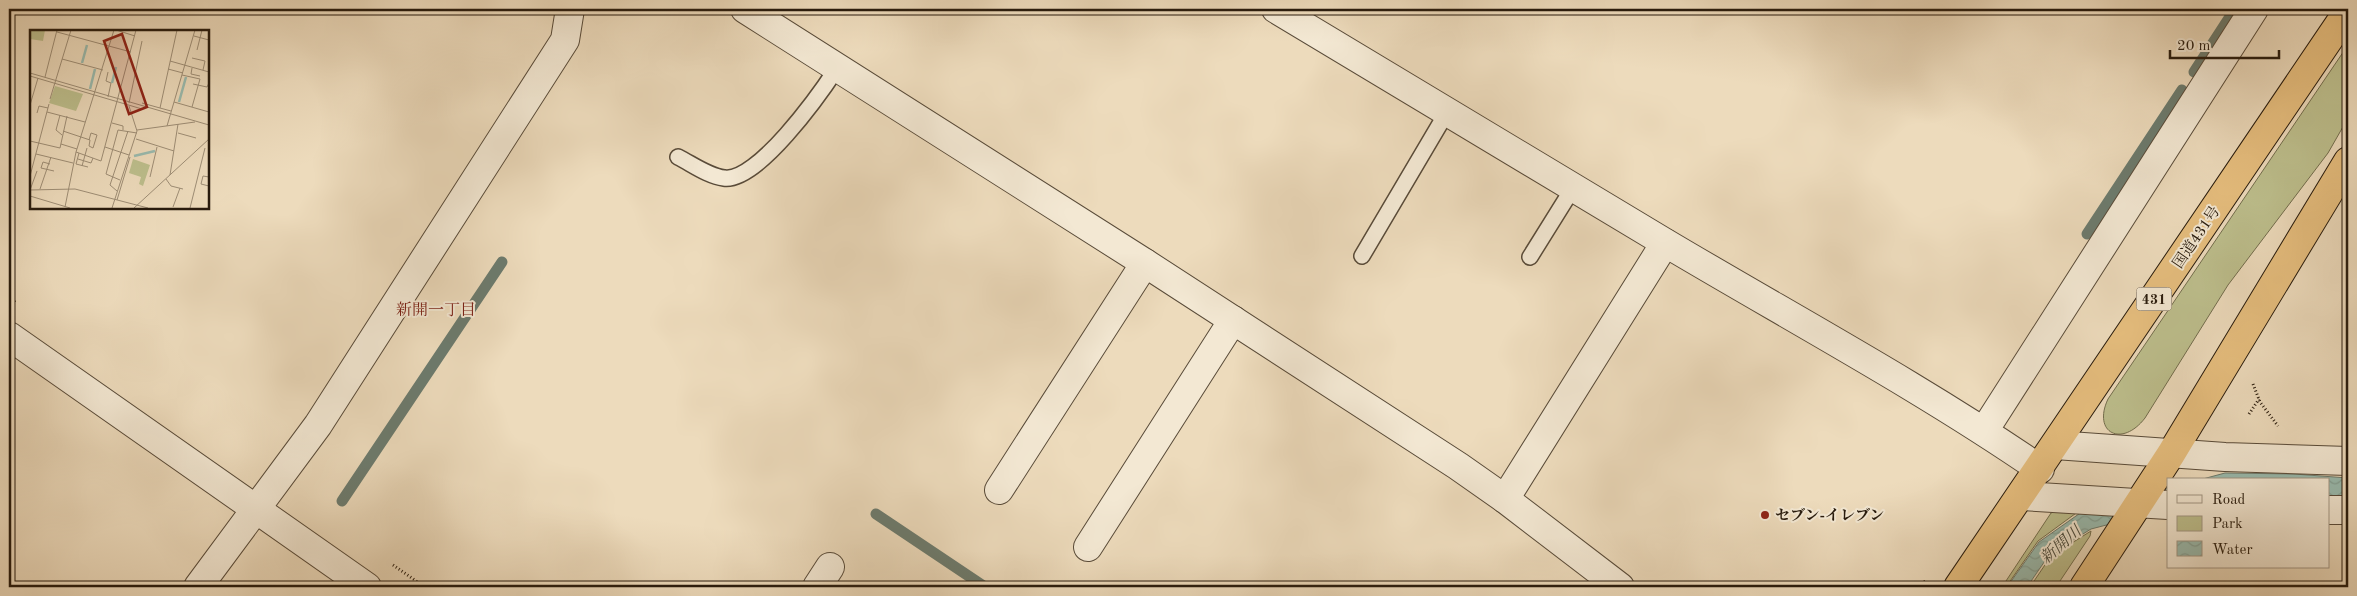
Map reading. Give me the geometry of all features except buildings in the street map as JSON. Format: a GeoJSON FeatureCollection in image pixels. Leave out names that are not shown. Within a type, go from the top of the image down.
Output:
{"type":"FeatureCollection","features":[{"type":"Feature","properties":{"kind":"highway","name":"国道431号"},"geometry":{"type":"LineString","coordinates":[[1958,587],[2022,496],[2348,11]]}},
{"type":"Feature","properties":{"kind":"highway"},"geometry":{"type":"LineString","coordinates":[[2084,587],[2171,454],[2348,161]]}},
{"type":"Feature","properties":{"kind":"street"},"geometry":{"type":"LineString","coordinates":[[198,587],[318,425],[565,40],[570,9]]}},
{"type":"Feature","properties":{"kind":"street"},"geometry":{"type":"LineString","coordinates":[[744,9],[1145,263],[1506,499],[1620,587]]}},
{"type":"Feature","properties":{"kind":"street"},"geometry":{"type":"LineString","coordinates":[[1276,9],[1665,243],[1837,342],[1984,431],[2040,469]]}},
{"type":"Feature","properties":{"kind":"street"},"geometry":{"type":"LineString","coordinates":[[1984,431],[2254,9]]}},
{"type":"Feature","properties":{"kind":"street"},"geometry":{"type":"LineString","coordinates":[[1506,499],[1665,243]]}},
{"type":"Feature","properties":{"kind":"street"},"geometry":{"type":"LineString","coordinates":[[999,490],[1145,263]]}},
{"type":"Feature","properties":{"kind":"street"},"geometry":{"type":"LineString","coordinates":[[1088,547],[1233,320]]}},
{"type":"Feature","properties":{"kind":"street"},"geometry":{"type":"LineString","coordinates":[[9,336],[367,587]]}},
{"type":"Feature","properties":{"kind":"street"},"geometry":{"type":"LineString","coordinates":[[2055,446],[2171,454],[2348,461]]}},
{"type":"Feature","properties":{"kind":"street"},"geometry":{"type":"LineString","coordinates":[[2022,496],[2167,505]]}},
{"type":"Feature","properties":{"kind":"street"},"geometry":{"type":"LineString","coordinates":[[2330,510],[2348,510]]}},
{"type":"Feature","properties":{"kind":"lane"},"geometry":{"type":"LineString","coordinates":[[678,156],[712,175],[725,179],[743,174],[756,165],[784,137],[837,68]]}},
{"type":"Feature","properties":{"kind":"lane"},"geometry":{"type":"LineString","coordinates":[[1362,256],[1447,112]]}},
{"type":"Feature","properties":{"kind":"lane"},"geometry":{"type":"LineString","coordinates":[[1530,257],[1573,188]]}},
{"type":"Feature","properties":{"kind":"path"},"geometry":{"type":"LineString","coordinates":[[2254,377],[2253,384],[2259,399],[2277,425],[2283,429]]}},
{"type":"Feature","properties":{"kind":"path"},"geometry":{"type":"LineString","coordinates":[[2250,414],[2259,399]]}},
{"type":"Feature","properties":{"kind":"green space"},"geometry":{"type":"Polygon","coordinates":[[[2348,45],[2348,118],[2328,153],[2228,285],[2145,418],[2136,427],[2127,432],[2119,434],[2112,432],[2107,428],[2104,421],[2104,411],[2108,399],[2348,45]]]}},
{"type":"Feature","properties":{"kind":"green space"},"geometry":{"type":"Polygon","coordinates":[[[2066,506],[2083,508],[2038,541],[2006,587],[2002,587],[2051,513],[2066,506]]]}},
{"type":"Feature","properties":{"kind":"green space"},"geometry":{"type":"Polygon","coordinates":[[[2091,531],[2090,536],[2056,587],[2030,587],[2051,556],[2091,531]]]}},
{"type":"Feature","properties":{"kind":"water"},"geometry":{"type":"Polygon","coordinates":[[[2225,473],[2294,474],[2348,478],[2348,497],[2330,496],[2330,478],[2206,478],[2225,473]]]}},
{"type":"Feature","properties":{"kind":"water","name":"新開川"},"geometry":{"type":"Polygon","coordinates":[[[2167,488],[2167,509],[2091,529],[2049,555],[2027,587],[2007,587],[2039,542],[2086,509],[2167,488]]]}},
{"type":"Feature","properties":{"kind":"waterway"},"geometry":{"type":"LineString","coordinates":[[2194,72],[2235,9]]}},
{"type":"Feature","properties":{"kind":"waterway"},"geometry":{"type":"LineString","coordinates":[[2087,234],[2182,90]]}},
{"type":"Feature","properties":{"kind":"waterway"},"geometry":{"type":"LineString","coordinates":[[342,501],[502,262]]}},
{"type":"Feature","properties":{"kind":"waterway"},"geometry":{"type":"LineString","coordinates":[[876,514],[985,587]]}},
{"type":"Feature","properties":{"kind":"place","name":"セブン-イレブン"},"geometry":{"type":"Point","coordinates":[1765,515]}},
{"type":"Feature","properties":{"kind":"district","name":"新開一丁目"},"geometry":{"type":"Point","coordinates":[436,309]}}]}
